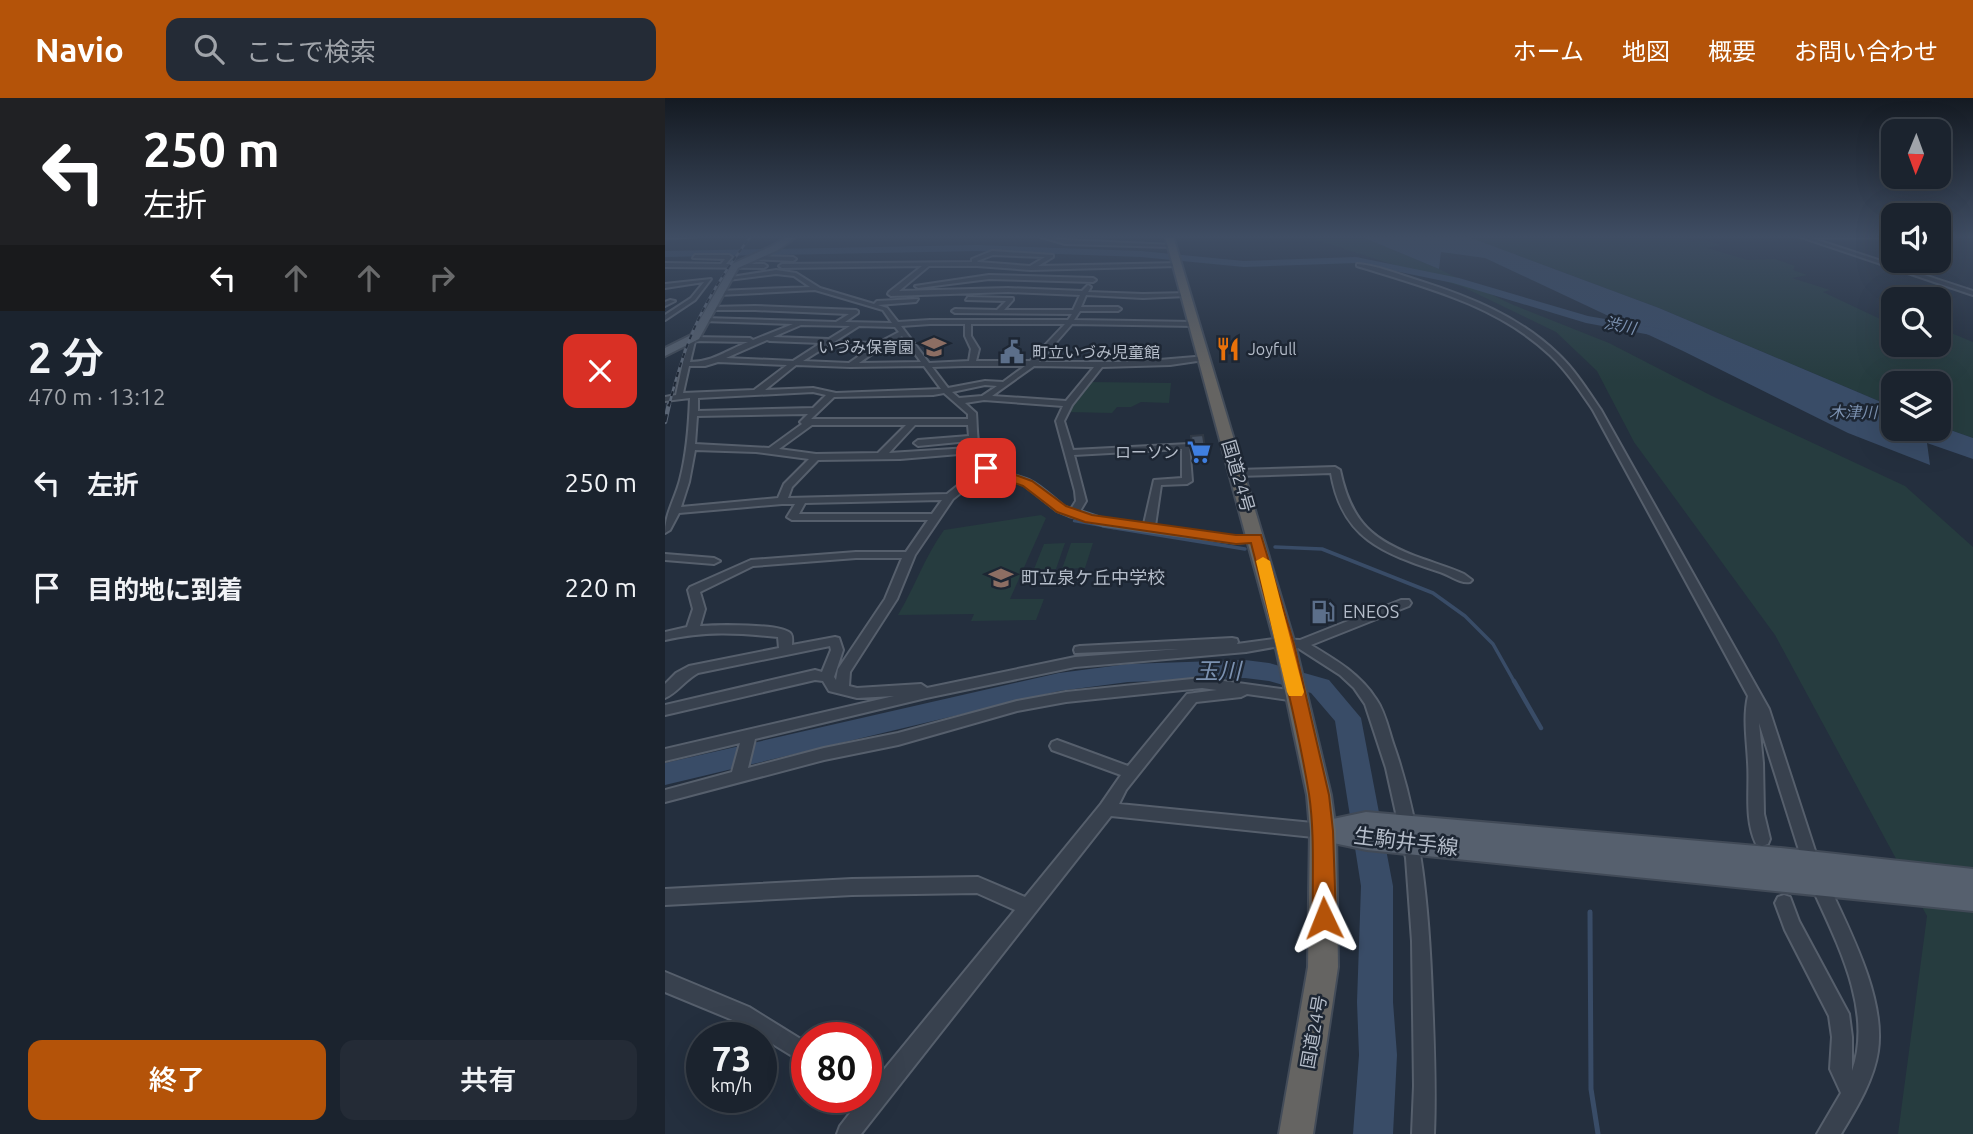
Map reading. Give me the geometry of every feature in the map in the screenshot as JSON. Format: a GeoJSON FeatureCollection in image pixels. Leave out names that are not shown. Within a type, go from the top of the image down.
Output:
{"type":"FeatureCollection","features":[{"type":"Feature","properties":{"kind":"highway","name":"国道24号"},"geometry":{"type":"LineString","coordinates":[[1183,284],[1237,473],[1292,650],[1296,694],[1319,795],[1323,831],[1324,918],[1321,993],[1296,1134]]}},
{"type":"Feature","properties":{"kind":"main road"},"geometry":{"type":"LineString","coordinates":[[665,353],[692,339],[724,284]]}},
{"type":"Feature","properties":{"kind":"main road","name":"生駒井手線"},"geometry":{"type":"LineString","coordinates":[[1323,831],[1403,835],[1849,877],[1973,881]]}},
{"type":"Feature","properties":{"kind":"main road","name":"生駒井手線"},"geometry":{"type":"LineString","coordinates":[[1849,877],[1973,898]]}},
{"type":"Feature","properties":{"kind":"street"},"geometry":{"type":"LineString","coordinates":[[665,318],[693,299],[705,284]]}},
{"type":"Feature","properties":{"kind":"street"},"geometry":{"type":"LineString","coordinates":[[812,284],[817,288]]}},
{"type":"Feature","properties":{"kind":"street"},"geometry":{"type":"LineString","coordinates":[[875,304],[901,284]]}},
{"type":"Feature","properties":{"kind":"street"},"geometry":{"type":"LineString","coordinates":[[894,290],[938,284]]}},
{"type":"Feature","properties":{"kind":"street"},"geometry":{"type":"LineString","coordinates":[[1002,284],[1008,290]]}},
{"type":"Feature","properties":{"kind":"street"},"geometry":{"type":"LineString","coordinates":[[984,398],[1030,365],[1069,321],[1090,284]]}},
{"type":"Feature","properties":{"kind":"street"},"geometry":{"type":"LineString","coordinates":[[1417,284],[1473,303],[1527,331],[1554,354],[1573,376],[1597,411],[1762,709],[1816,874],[1857,973],[1868,1025],[1869,1051],[1828,1134]]}},
{"type":"Feature","properties":{"kind":"street"},"geometry":{"type":"LineString","coordinates":[[1947,284],[1973,292]]}},
{"type":"Feature","properties":{"kind":"street"},"geometry":{"type":"LineString","coordinates":[[719,293],[817,288],[884,309],[955,401],[972,413],[974,450],[986,468],[1027,483],[1061,509],[1073,514],[1149,528],[1236,540],[1257,538]]}},
{"type":"Feature","properties":{"kind":"street"},"geometry":{"type":"LineString","coordinates":[[755,307],[783,289]]}},
{"type":"Feature","properties":{"kind":"street"},"geometry":{"type":"LineString","coordinates":[[894,290],[1011,299],[999,312]]}},
{"type":"Feature","properties":{"kind":"street"},"geometry":{"type":"LineString","coordinates":[[875,304],[1008,290],[1123,295],[1186,294]]}},
{"type":"Feature","properties":{"kind":"street"},"geometry":{"type":"LineString","coordinates":[[1111,322],[1123,295]]}},
{"type":"Feature","properties":{"kind":"street"},"geometry":{"type":"LineString","coordinates":[[954,306],[1006,304],[1118,309]]}},
{"type":"Feature","properties":{"kind":"street"},"geometry":{"type":"LineString","coordinates":[[954,306],[999,312],[1076,308]]}},
{"type":"Feature","properties":{"kind":"street"},"geometry":{"type":"LineString","coordinates":[[954,306],[955,322]]}},
{"type":"Feature","properties":{"kind":"street"},"geometry":{"type":"LineString","coordinates":[[710,309],[755,307],[856,312],[837,324]]}},
{"type":"Feature","properties":{"kind":"street"},"geometry":{"type":"LineString","coordinates":[[704,320],[801,324],[1069,321],[1194,324]]}},
{"type":"Feature","properties":{"kind":"street"},"geometry":{"type":"LineString","coordinates":[[968,322],[968,336],[975,349],[972,362]]}},
{"type":"Feature","properties":{"kind":"street"},"geometry":{"type":"LineString","coordinates":[[686,364],[705,365],[801,324]]}},
{"type":"Feature","properties":{"kind":"street"},"geometry":{"type":"LineString","coordinates":[[762,392],[793,364],[858,324]]}},
{"type":"Feature","properties":{"kind":"street"},"geometry":{"type":"LineString","coordinates":[[850,365],[901,334]]}},
{"type":"Feature","properties":{"kind":"street"},"geometry":{"type":"LineString","coordinates":[[683,396],[680,394],[692,339],[879,345]]}},
{"type":"Feature","properties":{"kind":"street"},"geometry":{"type":"LineString","coordinates":[[816,350],[870,351]]}},
{"type":"Feature","properties":{"kind":"street"},"geometry":{"type":"LineString","coordinates":[[806,357],[861,358]]}},
{"type":"Feature","properties":{"kind":"street"},"geometry":{"type":"LineString","coordinates":[[717,360],[850,365],[972,362],[1140,366],[1204,358]]}},
{"type":"Feature","properties":{"kind":"street"},"geometry":{"type":"LineString","coordinates":[[1073,514],[1081,501],[1060,425],[1068,404],[1099,366]]}},
{"type":"Feature","properties":{"kind":"street"},"geometry":{"type":"LineString","coordinates":[[665,399],[813,390],[832,394],[947,391],[985,383],[1005,384]]}},
{"type":"Feature","properties":{"kind":"street"},"geometry":{"type":"LineString","coordinates":[[762,392],[788,412]]}},
{"type":"Feature","properties":{"kind":"street"},"geometry":{"type":"LineString","coordinates":[[832,394],[804,420],[809,423],[973,422]]}},
{"type":"Feature","properties":{"kind":"street"},"geometry":{"type":"LineString","coordinates":[[665,530],[676,510],[692,447],[694,396]]}},
{"type":"Feature","properties":{"kind":"street"},"geometry":{"type":"LineString","coordinates":[[955,401],[984,398],[1068,404]]}},
{"type":"Feature","properties":{"kind":"street"},"geometry":{"type":"LineString","coordinates":[[693,414],[813,411]]}},
{"type":"Feature","properties":{"kind":"street"},"geometry":{"type":"LineString","coordinates":[[881,456],[914,421]]}},
{"type":"Feature","properties":{"kind":"street"},"geometry":{"type":"LineString","coordinates":[[772,450],[809,423]]}},
{"type":"Feature","properties":{"kind":"street"},"geometry":{"type":"LineString","coordinates":[[918,443],[975,438]]}},
{"type":"Feature","properties":{"kind":"street"},"geometry":{"type":"LineString","coordinates":[[1069,453],[1186,446],[1187,481],[1157,482],[1149,528]]}},
{"type":"Feature","properties":{"kind":"street"},"geometry":{"type":"LineString","coordinates":[[692,447],[772,450],[816,457],[974,450]]}},
{"type":"Feature","properties":{"kind":"street"},"geometry":{"type":"LineString","coordinates":[[782,501],[787,485],[816,457]]}},
{"type":"Feature","properties":{"kind":"street"},"geometry":{"type":"LineString","coordinates":[[842,690],[843,672],[891,599],[909,555],[949,497],[986,468]]}},
{"type":"Feature","properties":{"kind":"street"},"geometry":{"type":"LineString","coordinates":[[1237,473],[1335,470],[1341,498],[1352,517],[1377,541],[1410,559],[1454,572],[1466,580]]}},
{"type":"Feature","properties":{"kind":"street"},"geometry":{"type":"LineString","coordinates":[[676,510],[802,500],[949,497]]}},
{"type":"Feature","properties":{"kind":"street"},"geometry":{"type":"LineString","coordinates":[[802,500],[792,517],[936,517]]}},
{"type":"Feature","properties":{"kind":"street"},"geometry":{"type":"LineString","coordinates":[[692,630],[699,609],[694,590],[751,563],[856,555],[909,555]]}},
{"type":"Feature","properties":{"kind":"street"},"geometry":{"type":"LineString","coordinates":[[665,557],[714,561]]}},
{"type":"Feature","properties":{"kind":"street"},"geometry":{"type":"LineString","coordinates":[[1292,650],[1405,603]]}},
{"type":"Feature","properties":{"kind":"street"},"geometry":{"type":"LineString","coordinates":[[665,636],[692,630],[731,628],[781,633],[786,636],[785,649]]}},
{"type":"Feature","properties":{"kind":"street"},"geometry":{"type":"LineString","coordinates":[[665,693],[681,676],[694,669],[835,641],[837,650],[827,677]]}},
{"type":"Feature","properties":{"kind":"street"},"geometry":{"type":"LineString","coordinates":[[1080,650],[1242,642],[1292,650],[1345,672],[1359,685],[1371,703],[1394,768],[1421,941],[1425,1086],[1423,1134]]}},
{"type":"Feature","properties":{"kind":"street"},"geometry":{"type":"LineString","coordinates":[[665,755],[1075,662],[1260,645]]}},
{"type":"Feature","properties":{"kind":"street"},"geometry":{"type":"LineString","coordinates":[[665,710],[815,675],[827,677],[834,688],[857,693],[935,688],[943,691]]}},
{"type":"Feature","properties":{"kind":"street"},"geometry":{"type":"LineString","coordinates":[[665,796],[824,754],[898,739],[1017,706],[1066,697],[1184,684],[1238,686],[1296,694]]}},
{"type":"Feature","properties":{"kind":"street"},"geometry":{"type":"LineString","coordinates":[[882,1080],[1107,810],[1131,773],[1192,698],[1259,691]]}},
{"type":"Feature","properties":{"kind":"street"},"geometry":{"type":"LineString","coordinates":[[1755,695],[1751,710],[1756,774],[1755,820],[1762,839]]}},
{"type":"Feature","properties":{"kind":"street"},"geometry":{"type":"LineString","coordinates":[[739,778],[749,735]]}},
{"type":"Feature","properties":{"kind":"street"},"geometry":{"type":"LineString","coordinates":[[1057,746],[1131,773]]}},
{"type":"Feature","properties":{"kind":"street"},"geometry":{"type":"LineString","coordinates":[[1107,810],[1323,831]]}},
{"type":"Feature","properties":{"kind":"street"},"geometry":{"type":"LineString","coordinates":[[665,897],[852,887],[978,885],[1028,907]]}},
{"type":"Feature","properties":{"kind":"street"},"geometry":{"type":"LineString","coordinates":[[1784,903],[1791,924],[1839,1014],[1842,1037],[1840,1069],[1851,1092]]}},
{"type":"Feature","properties":{"kind":"street"},"geometry":{"type":"LineString","coordinates":[[665,982],[742,1014],[791,1045]]}},
{"type":"Feature","properties":{"kind":"street"},"geometry":{"type":"LineString","coordinates":[[848,1134],[860,1113]]}},
{"type":"Feature","properties":{"kind":"green space"},"geometry":{"type":"Polygon","coordinates":[[[1455,284],[1471,284],[1511,304],[1609,343],[1712,396],[1905,486],[1973,547],[1973,1134],[1898,1134],[1927,916],[1775,635],[1634,442],[1597,371],[1556,332],[1455,284]]]}},
{"type":"Feature","properties":{"kind":"green space"},"geometry":{"type":"Polygon","coordinates":[[[1596,284],[1812,284],[1830,290],[1823,292],[1881,319],[1881,357],[1951,357],[1951,333],[1973,342],[1973,438],[1951,430],[1951,371],[1881,371],[1881,402],[1659,308],[1596,284]]]}},
{"type":"Feature","properties":{"kind":"green space"},"geometry":{"type":"Polygon","coordinates":[[[1091,382],[1171,383],[1169,403],[1141,402],[1131,407],[1117,407],[1112,413],[1067,412],[1091,382]]]}},
{"type":"Feature","properties":{"kind":"green space"},"geometry":{"type":"Polygon","coordinates":[[[1041,515],[1046,518],[1010,599],[1044,599],[1036,620],[971,621],[974,614],[898,615],[944,530],[1041,515]]]}},
{"type":"Feature","properties":{"kind":"green space"},"geometry":{"type":"Polygon","coordinates":[[[1065,543],[1056,569],[1034,569],[1044,544],[1065,543]]]}},
{"type":"Feature","properties":{"kind":"green space"},"geometry":{"type":"Polygon","coordinates":[[[1071,543],[1093,543],[1085,568],[1062,569],[1071,543]]]}},
{"type":"Feature","properties":{"kind":"water","name":"木津川"},"geometry":{"type":"Polygon","coordinates":[[[1541,284],[1596,284],[1659,308],[1881,402],[1881,441],[1951,441],[1951,430],[1973,438],[1973,459],[1927,443],[1930,465],[1848,433],[1541,284]]]}},
{"type":"Feature","properties":{"kind":"building"},"geometry":{"type":"Polygon","coordinates":[[[1203,435],[1205,448],[1193,449],[1191,436],[1203,435]]]}},
{"type":"Feature","properties":{"kind":"waterway","name":"渋川"},"geometry":{"type":"LineString","coordinates":[[1470,284],[1586,319],[1667,334]]}},
{"type":"Feature","properties":{"kind":"waterway"},"geometry":{"type":"LineString","coordinates":[[1074,521],[1114,528]]}},
{"type":"Feature","properties":{"kind":"waterway"},"geometry":{"type":"LineString","coordinates":[[1103,526],[1245,549]]}},
{"type":"Feature","properties":{"kind":"waterway"},"geometry":{"type":"LineString","coordinates":[[1275,547],[1322,549],[1433,593],[1465,616],[1493,644],[1515,683]]}},
{"type":"Feature","properties":{"kind":"waterway","name":"玉川"},"geometry":{"type":"LineString","coordinates":[[665,774],[1059,682],[1128,673],[1245,669],[1269,672],[1320,686],[1348,718],[1377,886],[1375,1002],[1378,1055],[1373,1134]]}},
{"type":"Feature","properties":{"kind":"waterway"},"geometry":{"type":"LineString","coordinates":[[1514,681],[1541,728]]}},
{"type":"Feature","properties":{"kind":"waterway"},"geometry":{"type":"LineString","coordinates":[[1590,912],[1591,1089],[1598,1134]]}},
{"type":"Feature","properties":{"kind":"railway"},"geometry":{"type":"LineString","coordinates":[[669,406],[691,336],[718,284]]}},
{"type":"Feature","properties":{"kind":"railway"},"geometry":{"type":"LineString","coordinates":[[665,422],[669,404]]}},
{"type":"Feature","properties":{"kind":"slow traffic"},"geometry":{"type":"LineString","coordinates":[[1263,561],[1295,692]]}},
{"type":"Feature","properties":{"kind":"place","name":"いづみ保育園"},"geometry":{"type":"Point","coordinates":[934,347]}},
{"type":"Feature","properties":{"kind":"place","name":"Joyfull"},"geometry":{"type":"Point","coordinates":[1228,349]}},
{"type":"Feature","properties":{"kind":"place","name":"町立いづみ児童館"},"geometry":{"type":"Point","coordinates":[1012,352]}},
{"type":"Feature","properties":{"kind":"place","name":"ローソン"},"geometry":{"type":"Point","coordinates":[1199,452]}},
{"type":"Feature","properties":{"kind":"place","name":"町立泉ケ丘中学校"},"geometry":{"type":"Point","coordinates":[1001,578]}},
{"type":"Feature","properties":{"kind":"place","name":"ENEOS"},"geometry":{"type":"Point","coordinates":[1323,612]}},
{"type":"Feature","properties":{"kind":"route"},"geometry":{"type":"LineString","coordinates":[[986,468],[1027,483],[1061,509],[1090,519],[1236,540],[1257,538],[1285,644],[1319,795],[1323,831],[1324,918]]}}]}
